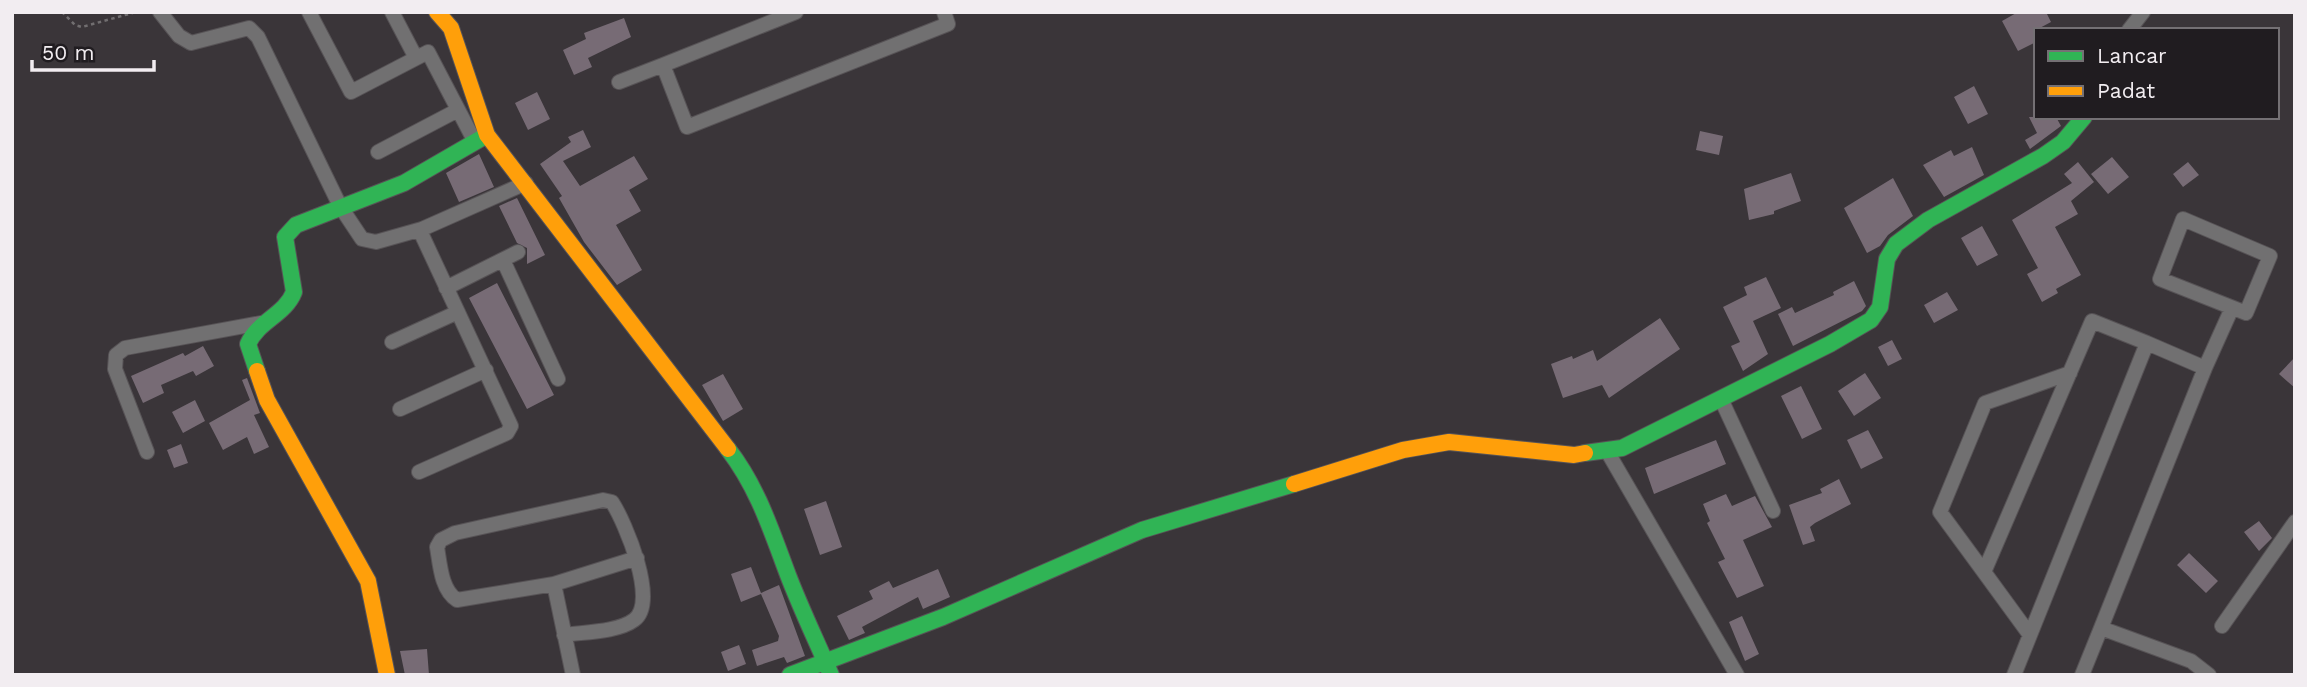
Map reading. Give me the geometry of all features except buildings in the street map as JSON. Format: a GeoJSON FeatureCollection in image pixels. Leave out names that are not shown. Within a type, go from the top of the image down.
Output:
{"type":"FeatureCollection","features":[{"type":"Feature","properties":{"kind":"street"},"geometry":{"type":"LineString","coordinates":[[160,12],[179,36],[191,43],[242,29],[254,32],[340,206],[366,242],[422,229],[526,183]]}},
{"type":"Feature","properties":{"kind":"street"},"geometry":{"type":"LineString","coordinates":[[309,12],[351,92],[428,52],[458,110],[481,139],[526,183],[747,474],[765,510],[789,578],[829,669]]}},
{"type":"Feature","properties":{"kind":"street"},"geometry":{"type":"LineString","coordinates":[[392,12],[416,58]]}},
{"type":"Feature","properties":{"kind":"street"},"geometry":{"type":"LineString","coordinates":[[437,12],[451,28],[481,139]]}},
{"type":"Feature","properties":{"kind":"street"},"geometry":{"type":"LineString","coordinates":[[619,82],[796,12]]}},
{"type":"Feature","properties":{"kind":"street"},"geometry":{"type":"LineString","coordinates":[[663,65],[687,127],[948,24],[944,12]]}},
{"type":"Feature","properties":{"kind":"street"},"geometry":{"type":"LineString","coordinates":[[2131,28],[2143,12]]}},
{"type":"Feature","properties":{"kind":"street"},"geometry":{"type":"LineString","coordinates":[[378,152],[458,110]]}},
{"type":"Feature","properties":{"kind":"street"},"geometry":{"type":"LineString","coordinates":[[790,675],[829,669],[1142,530],[1252,499],[1403,450],[1449,442],[1574,454],[1607,451],[1645,437],[1871,320],[1880,307],[1887,259],[1896,244],[1928,220],[2043,156],[2063,142],[2082,119]]}},
{"type":"Feature","properties":{"kind":"street"},"geometry":{"type":"LineString","coordinates":[[387,675],[364,572],[293,451],[256,373],[248,344],[250,336],[261,323],[289,301],[294,293],[285,237],[289,231],[316,215],[404,183],[481,139]]}},
{"type":"Feature","properties":{"kind":"street"},"geometry":{"type":"LineString","coordinates":[[2183,219],[2270,256],[2246,313],[2232,308],[2160,279],[2183,219]]}},
{"type":"Feature","properties":{"kind":"street"},"geometry":{"type":"LineString","coordinates":[[419,472],[510,430],[511,422],[446,288],[422,229]]}},
{"type":"Feature","properties":{"kind":"street"},"geometry":{"type":"LineString","coordinates":[[446,288],[518,252]]}},
{"type":"Feature","properties":{"kind":"street"},"geometry":{"type":"LineString","coordinates":[[503,260],[558,379]]}},
{"type":"Feature","properties":{"kind":"street"},"geometry":{"type":"LineString","coordinates":[[2082,675],[2205,368],[2232,308]]}},
{"type":"Feature","properties":{"kind":"street"},"geometry":{"type":"LineString","coordinates":[[392,342],[458,312]]}},
{"type":"Feature","properties":{"kind":"street"},"geometry":{"type":"LineString","coordinates":[[1984,572],[2092,321],[2205,368]]}},
{"type":"Feature","properties":{"kind":"street"},"geometry":{"type":"LineString","coordinates":[[147,452],[115,369],[116,355],[125,348],[261,323]]}},
{"type":"Feature","properties":{"kind":"street"},"geometry":{"type":"LineString","coordinates":[[2014,675],[2147,343]]}},
{"type":"Feature","properties":{"kind":"street"},"geometry":{"type":"LineString","coordinates":[[400,410],[486,370]]}},
{"type":"Feature","properties":{"kind":"street"},"geometry":{"type":"LineString","coordinates":[[2029,635],[1940,512],[1985,403],[2070,373]]}},
{"type":"Feature","properties":{"kind":"street"},"geometry":{"type":"LineString","coordinates":[[1721,399],[1773,511]]}},
{"type":"Feature","properties":{"kind":"street"},"geometry":{"type":"LineString","coordinates":[[1607,451],[1737,675]]}},
{"type":"Feature","properties":{"kind":"street"},"geometry":{"type":"LineString","coordinates":[[564,635],[628,624],[638,618],[642,587],[637,558],[623,520],[612,502],[603,500],[454,533],[441,540],[437,547],[441,573],[452,598],[457,600],[554,583],[637,558]]}},
{"type":"Feature","properties":{"kind":"street"},"geometry":{"type":"LineString","coordinates":[[2222,626],[2295,522]]}},
{"type":"Feature","properties":{"kind":"street"},"geometry":{"type":"LineString","coordinates":[[554,583],[573,675]]}},
{"type":"Feature","properties":{"kind":"street"},"geometry":{"type":"LineString","coordinates":[[2101,628],[2191,661],[2209,675]]}},
{"type":"Feature","properties":{"kind":"path"},"geometry":{"type":"LineString","coordinates":[[62,12],[75,25],[82,27],[136,12]]}},
{"type":"Feature","properties":{"kind":"traffic: fast"},"geometry":{"type":"LineString","coordinates":[[1585,453],[1622,448],[1830,344],[1871,320],[1880,307],[1887,259],[1896,244],[1928,220],[2043,156],[2063,142],[2082,119]]}},
{"type":"Feature","properties":{"kind":"traffic: fast"},"geometry":{"type":"LineString","coordinates":[[257,371],[248,344],[258,329],[284,307],[294,292],[285,237],[296,225],[404,183],[487,135]]}},
{"type":"Feature","properties":{"kind":"traffic: fast"},"geometry":{"type":"LineString","coordinates":[[728,449],[748,479],[763,510],[831,675]]}},
{"type":"Feature","properties":{"kind":"traffic: fast"},"geometry":{"type":"LineString","coordinates":[[790,675],[943,617],[1142,530],[1294,484]]}},
{"type":"Feature","properties":{"kind":"traffic: slow"},"geometry":{"type":"LineString","coordinates":[[437,12],[451,28],[487,135],[728,449]]}},
{"type":"Feature","properties":{"kind":"traffic: slow"},"geometry":{"type":"LineString","coordinates":[[257,371],[267,400],[368,581],[387,675]]}},
{"type":"Feature","properties":{"kind":"traffic: slow"},"geometry":{"type":"LineString","coordinates":[[1294,484],[1403,450],[1449,442],[1574,455],[1585,453]]}}]}
